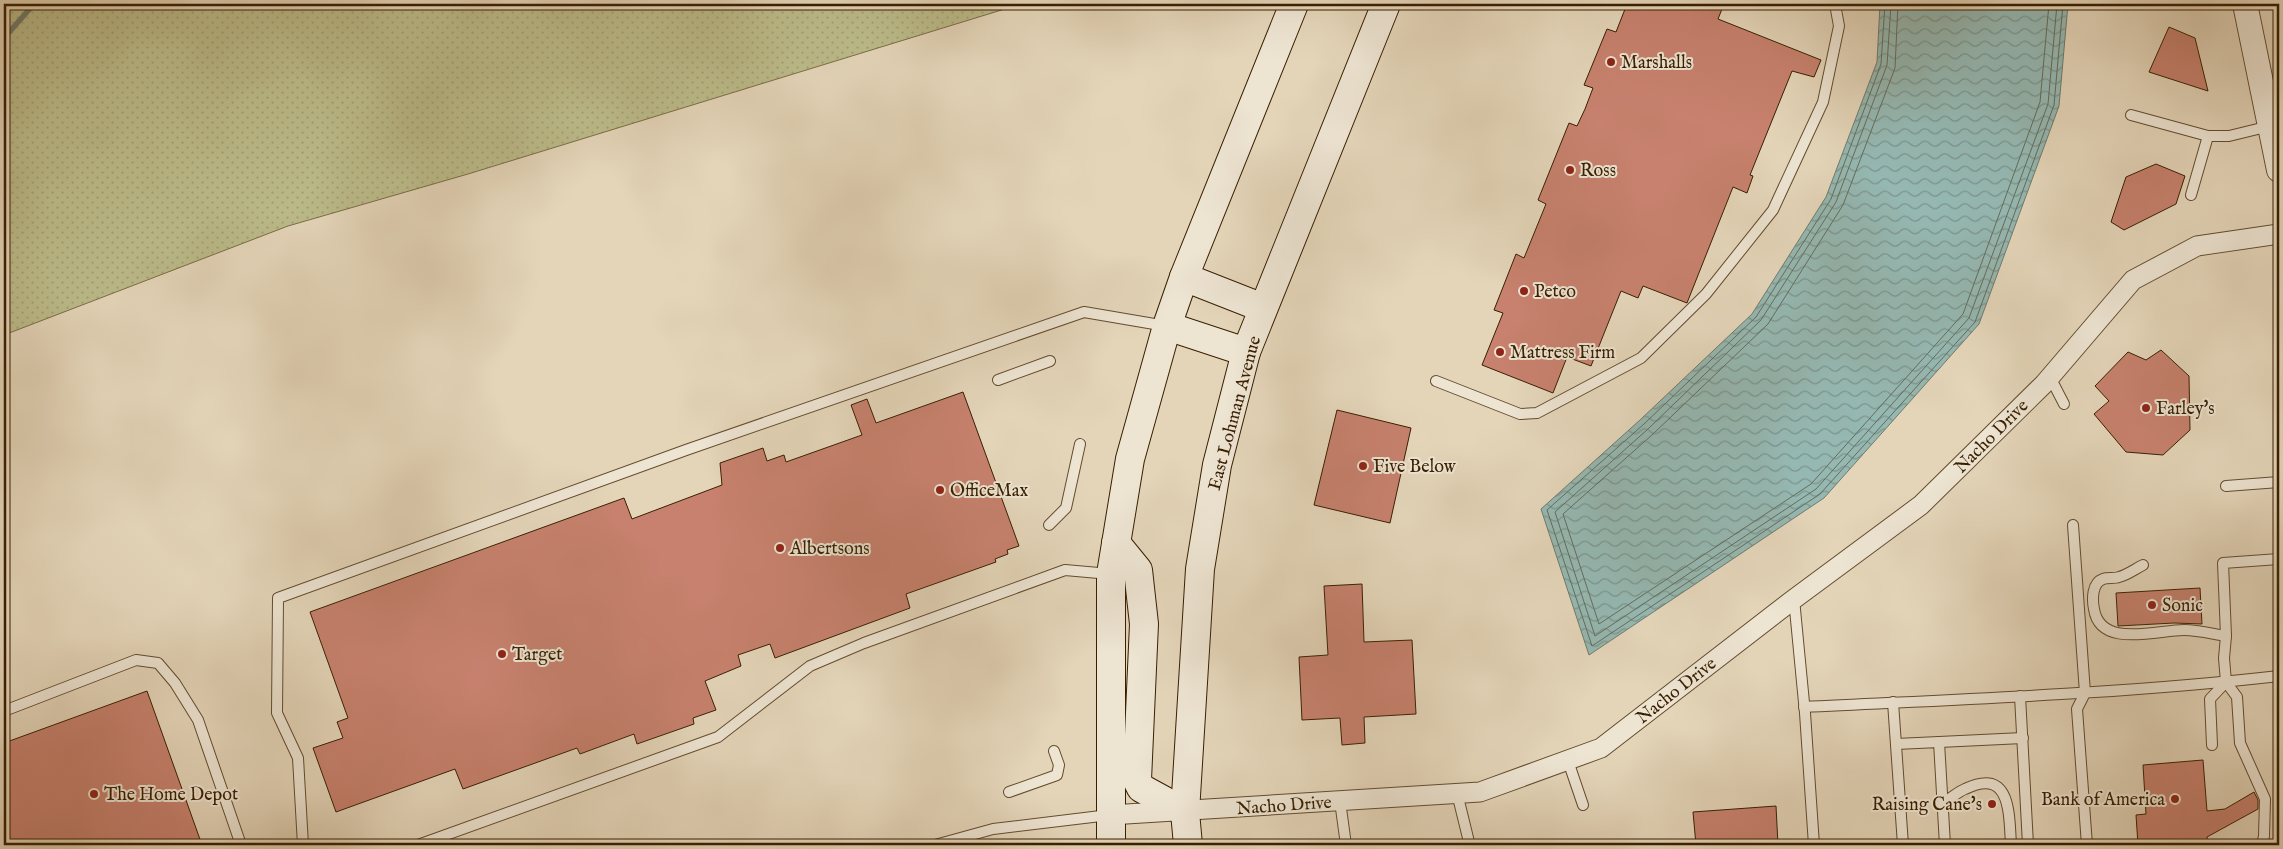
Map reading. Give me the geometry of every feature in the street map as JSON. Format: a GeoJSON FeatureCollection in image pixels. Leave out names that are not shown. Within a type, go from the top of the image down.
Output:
{"type":"FeatureCollection","features":[{"type":"Feature","properties":{"kind":"main road"},"geometry":{"type":"LineString","coordinates":[[1111,845],[1111,574],[1130,459],[1167,326],[1184,277],[1294,4]]}},
{"type":"Feature","properties":{"kind":"main road","name":"East Lohman Avenue"},"geometry":{"type":"LineString","coordinates":[[1188,845],[1185,812],[1200,569],[1217,465],[1246,352],[1386,4]]}},
{"type":"Feature","properties":{"kind":"main road"},"geometry":{"type":"LineString","coordinates":[[1184,277],[1263,308]]}},
{"type":"Feature","properties":{"kind":"main road"},"geometry":{"type":"LineString","coordinates":[[1167,326],[1246,352]]}},
{"type":"Feature","properties":{"kind":"main road"},"geometry":{"type":"LineString","coordinates":[[1116,543],[1138,570],[1144,624],[1137,780],[1141,788],[1185,812]]}},
{"type":"Feature","properties":{"kind":"main road"},"geometry":{"type":"LineString","coordinates":[[1110,815],[1133,845]]}},
{"type":"Feature","properties":{"kind":"street"},"geometry":{"type":"LineString","coordinates":[[2244,4],[2272,112],[2279,170]]}},
{"type":"Feature","properties":{"kind":"street","name":"Nacho Drive"},"geometry":{"type":"LineString","coordinates":[[1110,815],[1185,812],[1480,792],[1601,748],[1794,599],[1921,505],[2050,377],[2133,280],[2197,246],[2279,234]]}},
{"type":"Feature","properties":{"kind":"lane"},"geometry":{"type":"LineString","coordinates":[[1436,381],[1520,414],[1537,413],[1641,358],[1706,294],[1773,210],[1824,102],[1839,26],[1835,4]]}},
{"type":"Feature","properties":{"kind":"lane"},"geometry":{"type":"LineString","coordinates":[[2131,115],[2208,136],[2229,136],[2272,112]]}},
{"type":"Feature","properties":{"kind":"lane"},"geometry":{"type":"LineString","coordinates":[[2191,195],[2208,136]]}},
{"type":"Feature","properties":{"kind":"lane"},"geometry":{"type":"LineString","coordinates":[[303,845],[298,758],[277,713],[278,598],[686,450],[1084,312],[1167,326]]}},
{"type":"Feature","properties":{"kind":"lane"},"geometry":{"type":"LineString","coordinates":[[998,380],[1050,361]]}},
{"type":"Feature","properties":{"kind":"lane"},"geometry":{"type":"LineString","coordinates":[[2050,377],[2064,404]]}},
{"type":"Feature","properties":{"kind":"lane"},"geometry":{"type":"LineString","coordinates":[[1049,525],[1066,508],[1080,444]]}},
{"type":"Feature","properties":{"kind":"lane"},"geometry":{"type":"LineString","coordinates":[[2226,486],[2279,482]]}},
{"type":"Feature","properties":{"kind":"lane"},"geometry":{"type":"LineString","coordinates":[[2073,525],[2085,693],[2077,710],[2087,845]]}},
{"type":"Feature","properties":{"kind":"lane"},"geometry":{"type":"LineString","coordinates":[[2262,845],[2265,799],[2240,743],[2237,697],[2226,682],[2223,563],[2279,559]]}},
{"type":"Feature","properties":{"kind":"lane"},"geometry":{"type":"LineString","coordinates":[[2143,565],[2119,577],[2105,578],[2098,582],[2094,588],[2094,611],[2097,620],[2103,627],[2120,635],[2186,630],[2226,636]]}},
{"type":"Feature","properties":{"kind":"lane"},"geometry":{"type":"LineString","coordinates":[[418,845],[718,736],[810,666],[864,643],[1065,570],[1111,574]]}},
{"type":"Feature","properties":{"kind":"lane"},"geometry":{"type":"LineString","coordinates":[[1794,599],[1814,845]]}},
{"type":"Feature","properties":{"kind":"lane"},"geometry":{"type":"LineString","coordinates":[[4,711],[136,660],[158,663],[175,683],[198,720],[241,845]]}},
{"type":"Feature","properties":{"kind":"lane"},"geometry":{"type":"LineString","coordinates":[[1804,707],[2085,693],[2279,676]]}},
{"type":"Feature","properties":{"kind":"lane"},"geometry":{"type":"LineString","coordinates":[[2212,745],[2210,699],[2226,682]]}},
{"type":"Feature","properties":{"kind":"lane"},"geometry":{"type":"LineString","coordinates":[[2020,696],[2028,845]]}},
{"type":"Feature","properties":{"kind":"lane"},"geometry":{"type":"LineString","coordinates":[[1893,702],[1903,845]]}},
{"type":"Feature","properties":{"kind":"lane"},"geometry":{"type":"LineString","coordinates":[[1896,744],[2022,738]]}},
{"type":"Feature","properties":{"kind":"lane"},"geometry":{"type":"LineString","coordinates":[[1939,742],[1945,845]]}},
{"type":"Feature","properties":{"kind":"lane"},"geometry":{"type":"LineString","coordinates":[[1010,792],[1056,775],[1059,765],[1054,751]]}},
{"type":"Feature","properties":{"kind":"lane"},"geometry":{"type":"LineString","coordinates":[[1568,761],[1583,805]]}},
{"type":"Feature","properties":{"kind":"lane"},"geometry":{"type":"LineString","coordinates":[[1942,803],[1954,797],[1962,790],[1979,783],[1993,784],[2002,789],[2006,800],[2011,845]]}},
{"type":"Feature","properties":{"kind":"lane"},"geometry":{"type":"LineString","coordinates":[[1456,794],[1468,842]]}},
{"type":"Feature","properties":{"kind":"lane"},"geometry":{"type":"LineString","coordinates":[[1340,801],[1346,845]]}},
{"type":"Feature","properties":{"kind":"lane","name":"Nacho Drive"},"geometry":{"type":"LineString","coordinates":[[935,845],[993,829],[1110,815]]}},
{"type":"Feature","properties":{"kind":"shaded area"},"geometry":{"type":"Polygon","coordinates":[[[4,4],[1021,4],[468,174],[288,226],[4,335],[4,4]]]}},
{"type":"Feature","properties":{"kind":"water"},"geometry":{"type":"Polygon","coordinates":[[[1880,4],[2068,4],[2059,106],[1979,324],[1824,498],[1589,655],[1541,509],[1640,420],[1752,314],[1826,197],[1877,62],[1880,4]]]}},
{"type":"Feature","properties":{"kind":"building"},"geometry":{"type":"Polygon","coordinates":[[[1627,4],[1724,4],[1718,19],[1821,60],[1814,77],[1792,71],[1750,175],[1753,176],[1747,193],[1733,187],[1687,303],[1643,286],[1638,298],[1621,291],[1591,366],[1567,357],[1553,393],[1482,365],[1503,313],[1494,310],[1516,254],[1524,258],[1546,204],[1538,200],[1569,123],[1577,126],[1593,88],[1584,85],[1607,29],[1616,32],[1627,4]]]}},
{"type":"Feature","properties":{"kind":"building"},"geometry":{"type":"Polygon","coordinates":[[[2169,27],[2195,38],[2208,91],[2149,72],[2169,27]]]}},
{"type":"Feature","properties":{"kind":"building"},"geometry":{"type":"Polygon","coordinates":[[[2156,164],[2185,176],[2176,204],[2124,230],[2111,222],[2126,177],[2156,164]]]}},
{"type":"Feature","properties":{"kind":"building","name":"Farley's"},"geometry":{"type":"Polygon","coordinates":[[[2161,350],[2189,376],[2190,430],[2163,455],[2126,452],[2094,414],[2109,401],[2095,386],[2128,352],[2146,360],[2161,350]]]}},
{"type":"Feature","properties":{"kind":"building"},"geometry":{"type":"Polygon","coordinates":[[[963,392],[1019,546],[1007,550],[1008,554],[995,559],[996,562],[906,594],[910,608],[775,658],[770,644],[738,655],[741,666],[705,681],[716,710],[693,718],[694,724],[637,744],[634,734],[580,754],[577,748],[463,789],[455,769],[336,812],[313,748],[343,738],[337,722],[348,718],[310,612],[624,498],[632,519],[722,485],[720,463],[763,448],[767,461],[784,455],[786,462],[862,435],[851,405],[867,399],[876,423],[963,392]]]}},
{"type":"Feature","properties":{"kind":"building","name":"Five Below"},"geometry":{"type":"Polygon","coordinates":[[[1337,410],[1411,428],[1390,523],[1314,505],[1337,410]]]}},
{"type":"Feature","properties":{"kind":"building"},"geometry":{"type":"Polygon","coordinates":[[[1362,584],[1364,642],[1412,640],[1416,714],[1364,717],[1365,743],[1342,745],[1340,718],[1302,720],[1299,657],[1328,655],[1324,586],[1362,584]]]}},
{"type":"Feature","properties":{"kind":"building","name":"Sonic"},"geometry":{"type":"Polygon","coordinates":[[[2200,588],[2202,624],[2174,623],[2118,626],[2116,593],[2200,588]]]}},
{"type":"Feature","properties":{"kind":"building","name":"The Home Depot"},"geometry":{"type":"Polygon","coordinates":[[[147,691],[202,845],[4,845],[4,743],[147,691]]]}},
{"type":"Feature","properties":{"kind":"building","name":"Bank of America"},"geometry":{"type":"Polygon","coordinates":[[[2203,760],[2207,811],[2225,809],[2254,792],[2258,800],[2258,809],[2207,837],[2208,845],[2138,845],[2136,815],[2146,814],[2143,765],[2203,760]]]}},
{"type":"Feature","properties":{"kind":"building"},"geometry":{"type":"Polygon","coordinates":[[[1776,806],[1778,845],[1696,845],[1693,812],[1776,806]]]}},
{"type":"Feature","properties":{"kind":"waterway"},"geometry":{"type":"LineString","coordinates":[[4,38],[34,4]]}},
{"type":"Feature","properties":{"kind":"place","name":"Marshalls"},"geometry":{"type":"Point","coordinates":[1611,62]}},
{"type":"Feature","properties":{"kind":"place","name":"Ross"},"geometry":{"type":"Point","coordinates":[1570,170]}},
{"type":"Feature","properties":{"kind":"place","name":"Petco"},"geometry":{"type":"Point","coordinates":[1524,291]}},
{"type":"Feature","properties":{"kind":"place","name":"Mattress Firm"},"geometry":{"type":"Point","coordinates":[1500,352]}},
{"type":"Feature","properties":{"kind":"place","name":"Farley's"},"geometry":{"type":"Point","coordinates":[2146,408]}},
{"type":"Feature","properties":{"kind":"place","name":"Five Below"},"geometry":{"type":"Point","coordinates":[1363,466]}},
{"type":"Feature","properties":{"kind":"place","name":"OfficeMax"},"geometry":{"type":"Point","coordinates":[940,490]}},
{"type":"Feature","properties":{"kind":"place","name":"Albertsons"},"geometry":{"type":"Point","coordinates":[780,548]}},
{"type":"Feature","properties":{"kind":"place","name":"Sonic"},"geometry":{"type":"Point","coordinates":[2152,605]}},
{"type":"Feature","properties":{"kind":"place","name":"Target"},"geometry":{"type":"Point","coordinates":[502,654]}},
{"type":"Feature","properties":{"kind":"place","name":"The Home Depot"},"geometry":{"type":"Point","coordinates":[94,794]}},
{"type":"Feature","properties":{"kind":"place","name":"Bank of America"},"geometry":{"type":"Point","coordinates":[2175,799]}},
{"type":"Feature","properties":{"kind":"place","name":"Raising Cane's"},"geometry":{"type":"Point","coordinates":[1992,804]}}]}
